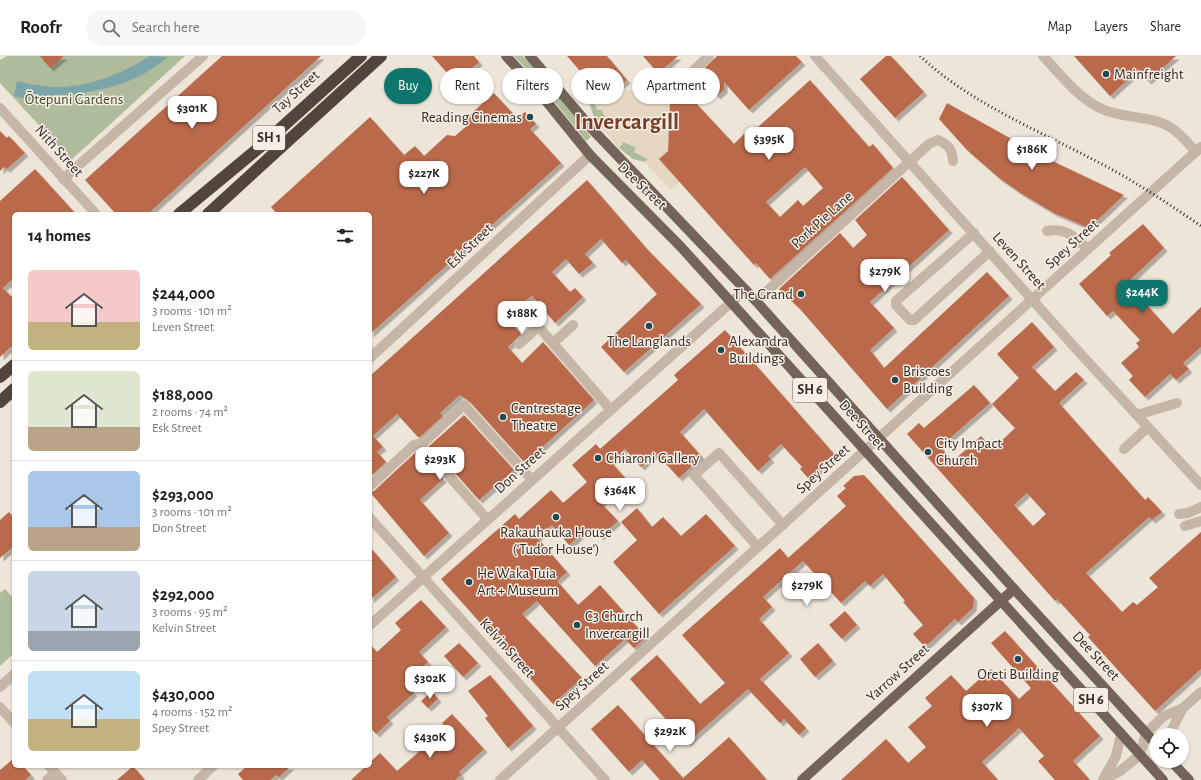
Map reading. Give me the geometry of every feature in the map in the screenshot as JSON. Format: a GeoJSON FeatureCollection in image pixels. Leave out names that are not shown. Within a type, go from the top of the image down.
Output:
{"type":"FeatureCollection","features":[{"type":"Feature","properties":{"kind":"highway","name":"SH 1"},"geometry":{"type":"LineString","coordinates":[[210,212],[381,56]]}},
{"type":"Feature","properties":{"kind":"highway"},"geometry":{"type":"LineString","coordinates":[[367,70],[385,56]]}},
{"type":"Feature","properties":{"kind":"highway","name":"Tay Street"},"geometry":{"type":"LineString","coordinates":[[181,212],[260,147],[359,57]]}},
{"type":"Feature","properties":{"kind":"highway"},"geometry":{"type":"LineString","coordinates":[[0,377],[12,367]]}},
{"type":"Feature","properties":{"kind":"highway"},"geometry":{"type":"LineString","coordinates":[[0,402],[12,391]]}},
{"type":"Feature","properties":{"kind":"main road","name":"Dee Street"},"geometry":{"type":"LineString","coordinates":[[506,56],[538,91],[590,155],[657,222],[1163,780]]}},
{"type":"Feature","properties":{"kind":"main road","name":"Dee Street"},"geometry":{"type":"LineString","coordinates":[[530,56],[593,130],[756,301],[1014,589],[1149,736]]}},
{"type":"Feature","properties":{"kind":"main road","name":"Yarrow Street"},"geometry":{"type":"LineString","coordinates":[[802,780],[1014,589]]}},
{"type":"Feature","properties":{"kind":"main road"},"geometry":{"type":"LineString","coordinates":[[1177,768],[1188,780]]}},
{"type":"Feature","properties":{"kind":"street"},"geometry":{"type":"LineString","coordinates":[[63,179],[203,56]]}},
{"type":"Feature","properties":{"kind":"street"},"geometry":{"type":"LineString","coordinates":[[696,68],[709,56]]}},
{"type":"Feature","properties":{"kind":"street","name":"Leven Street"},"geometry":{"type":"LineString","coordinates":[[815,56],[1137,415],[1201,484]]}},
{"type":"Feature","properties":{"kind":"street"},"geometry":{"type":"LineString","coordinates":[[1044,56],[1075,90],[1088,101],[1101,109],[1117,115],[1154,121],[1170,126],[1198,150]]}},
{"type":"Feature","properties":{"kind":"street","name":"Nith Street"},"geometry":{"type":"LineString","coordinates":[[0,108],[94,212]]}},
{"type":"Feature","properties":{"kind":"street","name":"Pork Pie Lane"},"geometry":{"type":"LineString","coordinates":[[756,301],[929,144],[938,140],[947,144],[952,151],[953,161]]}},
{"type":"Feature","properties":{"kind":"street","name":"Spey Street"},"geometry":{"type":"LineString","coordinates":[[500,780],[1198,150]]}},
{"type":"Feature","properties":{"kind":"street","name":"Esk Street"},"geometry":{"type":"LineString","coordinates":[[372,356],[590,155]]}},
{"type":"Feature","properties":{"kind":"street"},"geometry":{"type":"LineString","coordinates":[[1047,231],[1058,229],[1070,234],[1088,249]]}},
{"type":"Feature","properties":{"kind":"street"},"geometry":{"type":"LineString","coordinates":[[974,232],[896,301],[896,305],[910,320],[914,320],[990,251]]}},
{"type":"Feature","properties":{"kind":"street","name":"Don Street"},"geometry":{"type":"LineString","coordinates":[[372,623],[745,290]]}},
{"type":"Feature","properties":{"kind":"street"},"geometry":{"type":"LineString","coordinates":[[524,310],[611,410]]}},
{"type":"Feature","properties":{"kind":"street"},"geometry":{"type":"LineString","coordinates":[[552,343],[573,325]]}},
{"type":"Feature","properties":{"kind":"street"},"geometry":{"type":"LineString","coordinates":[[519,344],[538,327]]}},
{"type":"Feature","properties":{"kind":"street"},"geometry":{"type":"LineString","coordinates":[[1137,415],[1177,403]]}},
{"type":"Feature","properties":{"kind":"street"},"geometry":{"type":"LineString","coordinates":[[372,484],[414,445],[423,443],[464,405],[532,480]]}},
{"type":"Feature","properties":{"kind":"street"},"geometry":{"type":"LineString","coordinates":[[1124,449],[1148,427]]}},
{"type":"Feature","properties":{"kind":"street"},"geometry":{"type":"LineString","coordinates":[[758,547],[694,475],[719,453],[783,525]]}},
{"type":"Feature","properties":{"kind":"street"},"geometry":{"type":"LineString","coordinates":[[435,460],[488,519]]}},
{"type":"Feature","properties":{"kind":"street"},"geometry":{"type":"LineString","coordinates":[[1179,514],[1188,513],[1201,507]]}},
{"type":"Feature","properties":{"kind":"street","name":"Kelvin Street"},"geometry":{"type":"LineString","coordinates":[[372,520],[605,780]]}},
{"type":"Feature","properties":{"kind":"street"},"geometry":{"type":"LineString","coordinates":[[1185,526],[1201,521]]}},
{"type":"Feature","properties":{"kind":"street"},"geometry":{"type":"LineString","coordinates":[[0,687],[12,676]]}},
{"type":"Feature","properties":{"kind":"street"},"geometry":{"type":"LineString","coordinates":[[1103,780],[1120,772],[1140,755],[1146,733],[1164,716],[1183,708],[1201,692]]}},
{"type":"Feature","properties":{"kind":"street"},"geometry":{"type":"LineString","coordinates":[[0,707],[12,720]]}},
{"type":"Feature","properties":{"kind":"street"},"geometry":{"type":"LineString","coordinates":[[1173,728],[1183,708]]}},
{"type":"Feature","properties":{"kind":"street"},"geometry":{"type":"LineString","coordinates":[[1103,780],[1116,756],[1121,734]]}},
{"type":"Feature","properties":{"kind":"street"},"geometry":{"type":"LineString","coordinates":[[198,780],[211,768]]}},
{"type":"Feature","properties":{"kind":"street"},"geometry":{"type":"LineString","coordinates":[[47,780],[56,773]]}},
{"type":"Feature","properties":{"kind":"green space","name":"Ōtepuni Gardens"},"geometry":{"type":"Polygon","coordinates":[[[7,56],[185,56],[71,160],[0,83],[0,60],[7,56]]]}},
{"type":"Feature","properties":{"kind":"green space"},"geometry":{"type":"Polygon","coordinates":[[[514,56],[523,56],[534,68],[526,68],[514,56]]]}},
{"type":"Feature","properties":{"kind":"green space"},"geometry":{"type":"Polygon","coordinates":[[[563,102],[565,104],[591,137],[586,141],[556,104],[563,104],[563,102]]]}},
{"type":"Feature","properties":{"kind":"green space"},"geometry":{"type":"Polygon","coordinates":[[[589,104],[594,104],[602,110],[607,122],[599,126],[595,120],[589,104]]]}},
{"type":"Feature","properties":{"kind":"green space"},"geometry":{"type":"Polygon","coordinates":[[[623,142],[636,147],[635,152],[648,159],[645,162],[633,159],[619,148],[623,142]]]}},
{"type":"Feature","properties":{"kind":"green space"},"geometry":{"type":"Polygon","coordinates":[[[5,589],[12,597],[12,655],[0,666],[0,593],[5,589]]]}},
{"type":"Feature","properties":{"kind":"shaded area"},"geometry":{"type":"Polygon","coordinates":[[[624,90],[632,90],[632,104],[670,104],[668,151],[680,182],[670,190],[645,162],[648,159],[634,152],[636,147],[623,142],[619,148],[599,126],[607,122],[602,110],[597,110],[595,104],[624,104],[624,90]]]}},
{"type":"Feature","properties":{"kind":"water"},"geometry":{"type":"Polygon","coordinates":[[[150,56],[168,57],[140,76],[110,87],[94,91],[45,96],[42,99],[40,97],[25,99],[14,96],[17,81],[41,86],[58,87],[86,84],[113,75],[150,56]]]}},
{"type":"Feature","properties":{"kind":"building"},"geometry":{"type":"Polygon","coordinates":[[[40,56],[64,56],[50,68],[40,56]]]}},
{"type":"Feature","properties":{"kind":"building"},"geometry":{"type":"Polygon","coordinates":[[[222,56],[321,56],[150,212],[114,212],[85,180],[222,56]]]}},
{"type":"Feature","properties":{"kind":"building"},"geometry":{"type":"Polygon","coordinates":[[[432,56],[474,56],[479,62],[473,68],[443,68],[432,56]]]}},
{"type":"Feature","properties":{"kind":"building"},"geometry":{"type":"Polygon","coordinates":[[[567,56],[607,56],[617,68],[578,68],[567,56]]]}},
{"type":"Feature","properties":{"kind":"building"},"geometry":{"type":"Polygon","coordinates":[[[643,56],[678,56],[664,68],[654,68],[643,56]]]}},
{"type":"Feature","properties":{"kind":"building"},"geometry":{"type":"Polygon","coordinates":[[[717,56],[796,56],[802,62],[749,110],[724,82],[724,90],[720,93],[720,68],[704,68],[717,56]]]}},
{"type":"Feature","properties":{"kind":"building"},"geometry":{"type":"Polygon","coordinates":[[[886,56],[891,56],[924,92],[895,118],[860,79],[886,56]]]}},
{"type":"Feature","properties":{"kind":"building","name":"Mainfreight"},"geometry":{"type":"Polygon","coordinates":[[[1074,56],[1176,56],[1148,81],[1138,70],[1110,96],[1074,56]]]}},
{"type":"Feature","properties":{"kind":"building"},"geometry":{"type":"Polygon","coordinates":[[[810,80],[869,147],[873,144],[893,168],[770,279],[756,263],[754,265],[659,159],[668,151],[670,104],[697,104],[734,144],[744,134],[747,137],[810,80]],[[805,167],[766,202],[780,217],[798,200],[803,206],[823,188],[805,167]]]}},
{"type":"Feature","properties":{"kind":"building"},"geometry":{"type":"Polygon","coordinates":[[[494,93],[502,102],[502,104],[504,104],[517,118],[525,112],[536,124],[530,129],[561,163],[372,332],[372,212],[275,212],[271,207],[370,117],[404,155],[415,146],[424,156],[447,135],[455,136],[470,123],[466,118],[482,104],[494,104],[494,93]]]}},
{"type":"Feature","properties":{"kind":"building"},"geometry":{"type":"Polygon","coordinates":[[[947,103],[1042,156],[1124,195],[1089,228],[1054,213],[999,178],[967,150],[939,119],[947,103]]]}},
{"type":"Feature","properties":{"kind":"building"},"geometry":{"type":"Polygon","coordinates":[[[0,131],[7,138],[9,136],[25,153],[7,169],[4,167],[0,171],[0,131]]]}},
{"type":"Feature","properties":{"kind":"building"},"geometry":{"type":"Polygon","coordinates":[[[35,169],[74,212],[12,212],[12,280],[3,288],[12,297],[12,346],[0,357],[0,201],[35,169]]]}},
{"type":"Feature","properties":{"kind":"building"},"geometry":{"type":"Polygon","coordinates":[[[902,177],[949,230],[870,302],[894,328],[870,350],[884,368],[987,272],[1009,296],[887,409],[800,309],[779,289],[840,233],[853,248],[867,235],[855,220],[902,177]]]}},
{"type":"Feature","properties":{"kind":"building"},"geometry":{"type":"Polygon","coordinates":[[[587,180],[647,249],[701,304],[624,372],[601,347],[657,294],[626,260],[622,263],[601,239],[585,254],[593,263],[579,274],[566,259],[552,272],[570,292],[575,288],[583,297],[555,323],[532,296],[519,305],[507,319],[521,334],[508,347],[522,363],[543,342],[594,400],[525,463],[469,401],[460,395],[440,413],[443,416],[420,437],[418,437],[397,414],[373,436],[383,447],[377,452],[386,462],[372,475],[372,374],[587,180]]]}},
{"type":"Feature","properties":{"kind":"building"},"geometry":{"type":"Polygon","coordinates":[[[1143,224],[1164,248],[1127,283],[1173,334],[1201,307],[1201,347],[1183,363],[1189,369],[1176,380],[1170,374],[1145,397],[1129,380],[1133,376],[1121,363],[1139,347],[1136,343],[1140,340],[1113,311],[1107,316],[1079,284],[1111,255],[1109,253],[1143,224]]]}},
{"type":"Feature","properties":{"kind":"building"},"geometry":{"type":"Polygon","coordinates":[[[1032,322],[1054,347],[1032,367],[1055,391],[1076,372],[1084,380],[1059,403],[1145,500],[1148,497],[1162,512],[1152,520],[1149,517],[1086,573],[1122,612],[1133,602],[1137,605],[1158,587],[1149,578],[1201,532],[1201,669],[1155,711],[1088,637],[1090,635],[1057,599],[1055,601],[907,434],[919,423],[924,428],[974,385],[990,403],[940,447],[953,461],[981,436],[992,448],[996,446],[1015,428],[992,404],[1019,378],[997,354],[1032,322]],[[1027,493],[1014,505],[1033,526],[1046,514],[1027,493]]]}},
{"type":"Feature","properties":{"kind":"building"},"geometry":{"type":"Polygon","coordinates":[[[725,330],[835,455],[809,479],[800,469],[802,467],[781,444],[768,456],[771,459],[758,471],[704,409],[680,432],[702,457],[679,478],[656,453],[641,467],[625,449],[611,462],[627,480],[601,503],[618,521],[600,537],[592,528],[589,530],[588,529],[569,545],[552,525],[537,538],[567,572],[557,581],[578,605],[600,585],[646,637],[634,648],[625,639],[595,666],[537,601],[522,614],[582,678],[553,704],[441,579],[515,514],[519,519],[551,490],[563,503],[587,482],[572,465],[596,444],[600,449],[678,380],[674,375],[725,330]]]}},
{"type":"Feature","properties":{"kind":"building"},"geometry":{"type":"Polygon","coordinates":[[[464,415],[514,470],[479,500],[440,456],[434,454],[430,455],[430,464],[443,479],[420,500],[449,533],[424,556],[372,494],[372,492],[417,451],[427,448],[464,415]]]}},
{"type":"Feature","properties":{"kind":"building"},"geometry":{"type":"Polygon","coordinates":[[[864,475],[974,598],[973,608],[958,622],[955,619],[925,647],[913,634],[923,625],[903,602],[905,601],[883,574],[870,586],[865,581],[841,603],[803,561],[763,597],[772,607],[759,619],[789,653],[760,679],[806,728],[799,735],[784,719],[780,723],[748,689],[687,743],[630,679],[657,655],[700,704],[725,683],[682,635],[780,548],[788,558],[846,506],[837,496],[846,488],[843,486],[854,476],[864,475]]]}},
{"type":"Feature","properties":{"kind":"building"},"geometry":{"type":"Polygon","coordinates":[[[637,508],[652,527],[663,517],[681,536],[706,514],[735,546],[659,614],[613,562],[637,540],[621,522],[637,508]]]}},
{"type":"Feature","properties":{"kind":"building"},"geometry":{"type":"Polygon","coordinates":[[[9,512],[12,516],[12,548],[0,558],[0,520],[9,512]]]}},
{"type":"Feature","properties":{"kind":"building"},"geometry":{"type":"Polygon","coordinates":[[[372,549],[396,577],[372,598],[372,549]]]}},
{"type":"Feature","properties":{"kind":"building"},"geometry":{"type":"Polygon","coordinates":[[[421,600],[446,627],[419,652],[428,662],[404,683],[414,693],[387,717],[390,721],[376,734],[372,729],[372,646],[377,652],[401,630],[395,623],[421,600]]]}},
{"type":"Feature","properties":{"kind":"building"},"geometry":{"type":"Polygon","coordinates":[[[845,611],[857,625],[842,639],[829,625],[845,611]]]}},
{"type":"Feature","properties":{"kind":"building"},"geometry":{"type":"Polygon","coordinates":[[[1005,631],[1100,736],[1073,761],[1090,780],[1055,780],[1038,761],[1044,756],[1019,728],[982,762],[998,780],[841,780],[886,739],[908,763],[926,747],[908,727],[932,706],[925,698],[951,675],[966,691],[991,669],[1019,699],[1031,688],[991,643],[1005,631]]]}},
{"type":"Feature","properties":{"kind":"building"},"geometry":{"type":"Polygon","coordinates":[[[459,643],[478,663],[463,677],[444,656],[459,643]]]}},
{"type":"Feature","properties":{"kind":"building"},"geometry":{"type":"Polygon","coordinates":[[[818,643],[833,661],[815,677],[800,659],[818,643]]]}},
{"type":"Feature","properties":{"kind":"building"},"geometry":{"type":"Polygon","coordinates":[[[490,675],[533,726],[508,748],[485,718],[488,716],[468,691],[490,675]]]}},
{"type":"Feature","properties":{"kind":"building"},"geometry":{"type":"Polygon","coordinates":[[[432,691],[438,699],[428,708],[421,701],[432,691]]]}},
{"type":"Feature","properties":{"kind":"building"},"geometry":{"type":"Polygon","coordinates":[[[618,705],[683,778],[729,737],[767,780],[660,780],[642,760],[629,772],[591,729],[618,705]]]}},
{"type":"Feature","properties":{"kind":"building"},"geometry":{"type":"Polygon","coordinates":[[[452,714],[484,749],[459,772],[461,775],[455,780],[351,780],[364,768],[372,768],[372,760],[380,753],[397,771],[431,741],[434,744],[449,730],[442,723],[452,714]]]}},
{"type":"Feature","properties":{"kind":"building"},"geometry":{"type":"Polygon","coordinates":[[[12,760],[12,768],[25,768],[31,775],[25,780],[0,780],[0,770],[12,760]]]}},
{"type":"Feature","properties":{"kind":"building"},"geometry":{"type":"Polygon","coordinates":[[[131,768],[135,768],[145,780],[117,780],[131,768]]]}},
{"type":"Feature","properties":{"kind":"building"},"geometry":{"type":"Polygon","coordinates":[[[245,768],[289,768],[279,777],[276,775],[270,780],[243,780],[238,774],[245,768]]]}},
{"type":"Feature","properties":{"kind":"railway"},"geometry":{"type":"LineString","coordinates":[[920,56],[939,72],[980,101],[1120,174],[1201,226]]}},
{"type":"Feature","properties":{"kind":"place","name":"Mainfreight"},"geometry":{"type":"Point","coordinates":[1106,74]}},
{"type":"Feature","properties":{"kind":"place","name":"Reading Cinemas"},"geometry":{"type":"Point","coordinates":[530,117]}},
{"type":"Feature","properties":{"kind":"place","name":"The Grand"},"geometry":{"type":"Point","coordinates":[801,294]}},
{"type":"Feature","properties":{"kind":"place","name":"The Langlands"},"geometry":{"type":"Point","coordinates":[649,326]}},
{"type":"Feature","properties":{"kind":"place","name":"Alexandra Buildings"},"geometry":{"type":"Point","coordinates":[721,350]}},
{"type":"Feature","properties":{"kind":"place","name":"Briscoes Building"},"geometry":{"type":"Point","coordinates":[895,380]}},
{"type":"Feature","properties":{"kind":"place","name":"Centrestage Theatre"},"geometry":{"type":"Point","coordinates":[503,417]}},
{"type":"Feature","properties":{"kind":"place","name":"City Impact Church"},"geometry":{"type":"Point","coordinates":[928,452]}},
{"type":"Feature","properties":{"kind":"place","name":"Chiaroni Gallery"},"geometry":{"type":"Point","coordinates":[598,458]}},
{"type":"Feature","properties":{"kind":"place","name":"Rakauhauka House (‘Tudor House’)"},"geometry":{"type":"Point","coordinates":[556,517]}},
{"type":"Feature","properties":{"kind":"place","name":"He Waka Tuia Art + Museum"},"geometry":{"type":"Point","coordinates":[469,582]}},
{"type":"Feature","properties":{"kind":"place","name":"C3 Church Invercargill"},"geometry":{"type":"Point","coordinates":[577,625]}},
{"type":"Feature","properties":{"kind":"place","name":"Oreti Building"},"geometry":{"type":"Point","coordinates":[1018,659]}},
{"type":"Feature","properties":{"kind":"district","name":"Invercargill"},"geometry":{"type":"Point","coordinates":[627,122]}}]}
